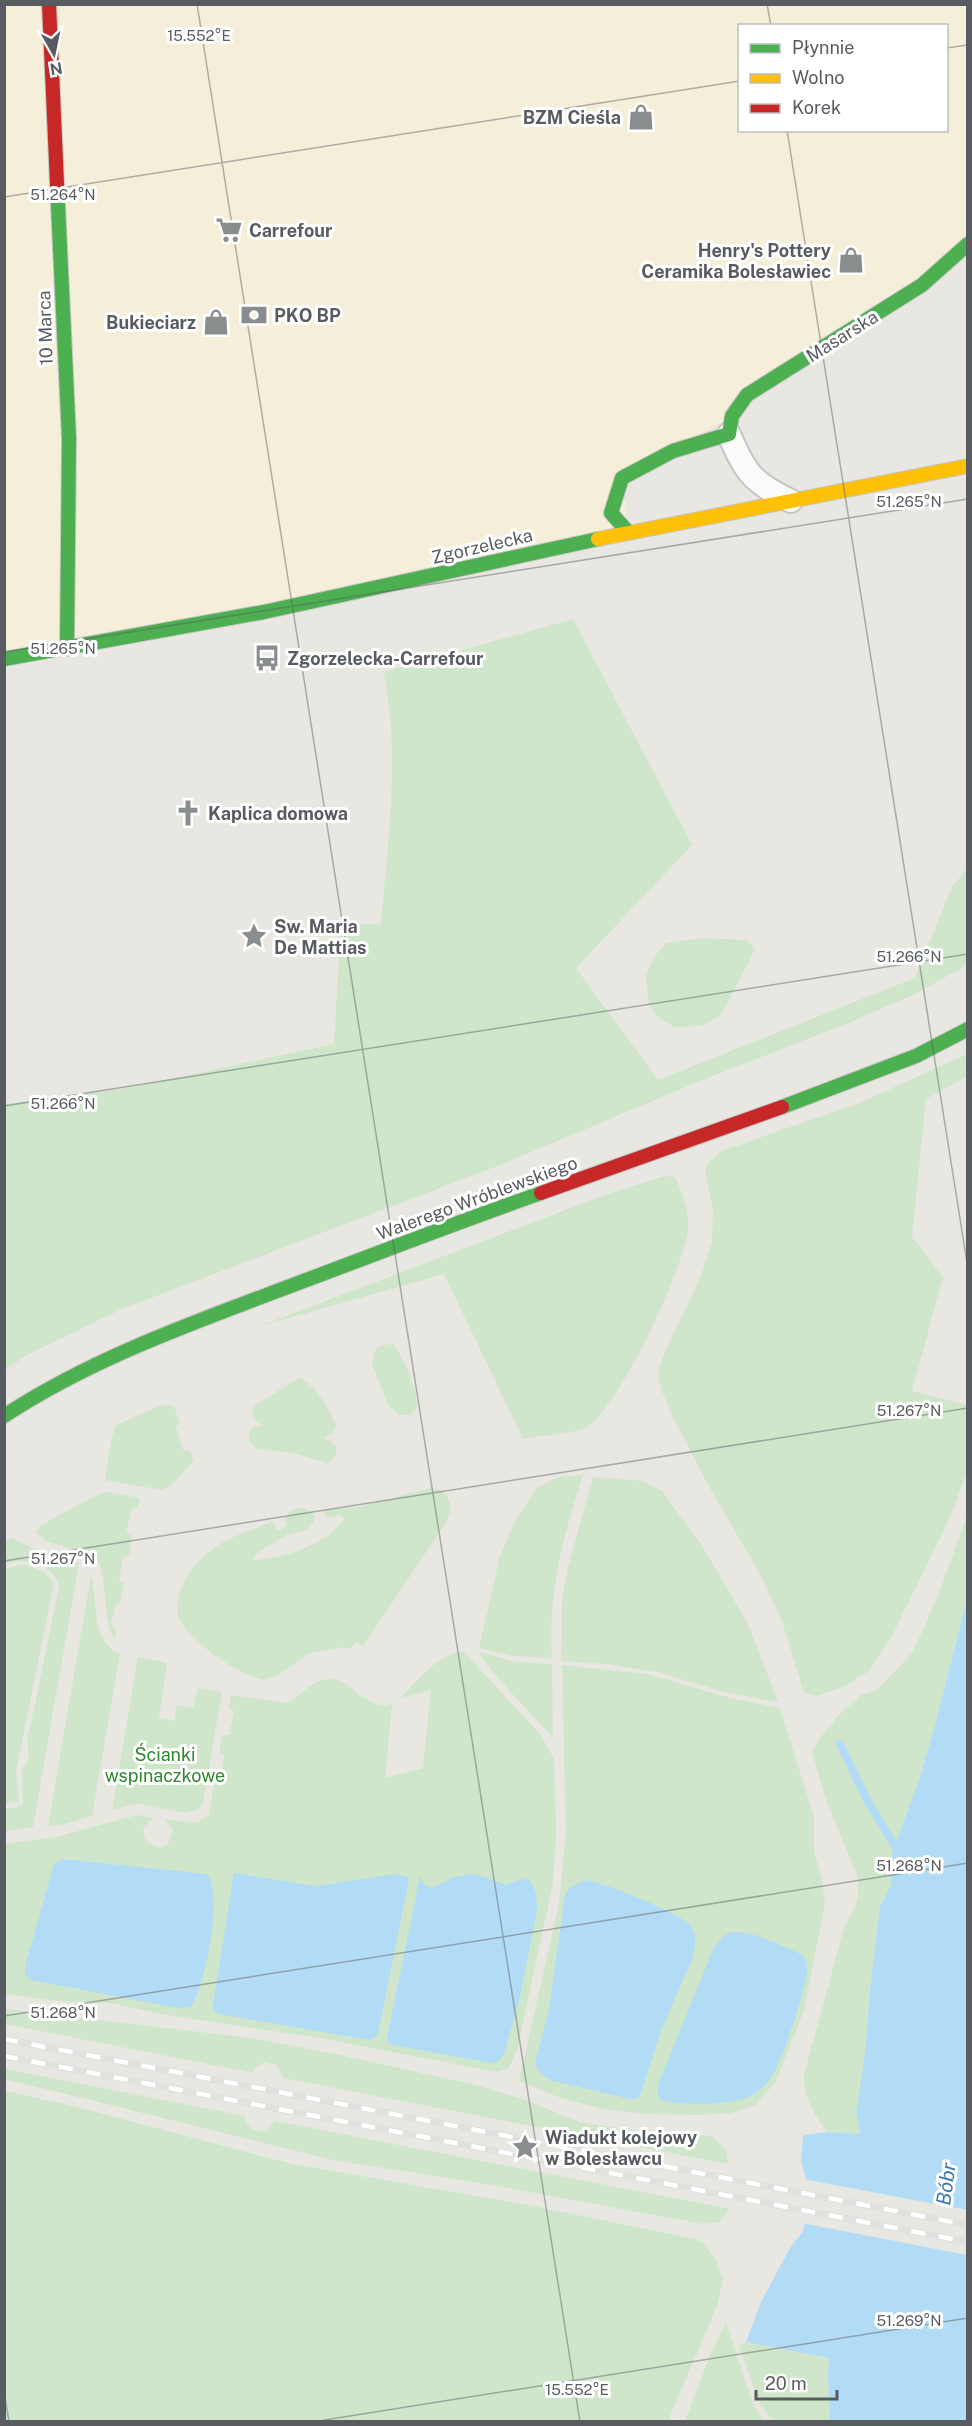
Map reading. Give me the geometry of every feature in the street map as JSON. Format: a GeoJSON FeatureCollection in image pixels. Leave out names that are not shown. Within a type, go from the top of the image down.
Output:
{"type":"FeatureCollection","features":[{"type":"Feature","properties":{"kind":"street","name":"10 Marca"},"geometry":{"type":"LineString","coordinates":[[49,4],[69,438],[67,649]]}},
{"type":"Feature","properties":{"kind":"street","name":"Masarska"},"geometry":{"type":"LineString","coordinates":[[729,434],[732,416],[747,395],[922,285],[968,244]]}},
{"type":"Feature","properties":{"kind":"street"},"geometry":{"type":"LineString","coordinates":[[628,532],[611,513],[622,478],[654,458],[688,444],[729,434],[749,475],[766,489],[791,501]]}},
{"type":"Feature","properties":{"kind":"street","name":"Zgorzelecka"},"geometry":{"type":"LineString","coordinates":[[4,659],[274,610],[628,532],[968,466]]}},
{"type":"Feature","properties":{"kind":"street","name":"Walerego Wróblewskiego"},"geometry":{"type":"LineString","coordinates":[[4,1416],[39,1393],[124,1352],[211,1316],[521,1200],[683,1144],[916,1056],[968,1029]]}},
{"type":"Feature","properties":{"kind":"shaded area"},"geometry":{"type":"Polygon","coordinates":[[[5,5],[967,5],[967,244],[732,416],[622,478],[628,532],[5,659],[5,5]]]}},
{"type":"Feature","properties":{"kind":"green space"},"geometry":{"type":"Polygon","coordinates":[[[573,619],[692,845],[576,968],[658,1080],[915,978],[952,887],[967,869],[967,965],[915,994],[851,1022],[700,1081],[500,1165],[122,1309],[29,1354],[5,1369],[5,1104],[128,1088],[334,1044],[341,922],[381,925],[392,767],[389,704],[384,672],[573,619]]]}},
{"type":"Feature","properties":{"kind":"green space"},"geometry":{"type":"Polygon","coordinates":[[[703,938],[746,940],[755,949],[722,1014],[704,1025],[676,1028],[659,1018],[649,1005],[646,976],[654,957],[666,943],[703,938]]]}},
{"type":"Feature","properties":{"kind":"green space"},"geometry":{"type":"Polygon","coordinates":[[[967,1054],[967,1077],[926,1099],[912,1237],[943,1277],[912,1391],[967,1405],[967,1472],[951,1515],[893,1634],[869,1671],[843,1687],[817,1696],[804,1693],[782,1621],[761,1576],[707,1483],[672,1415],[658,1374],[663,1356],[701,1276],[712,1241],[713,1209],[705,1172],[708,1163],[721,1151],[857,1104],[967,1054]]]}},
{"type":"Feature","properties":{"kind":"green space"},"geometry":{"type":"Polygon","coordinates":[[[665,1176],[675,1177],[685,1202],[688,1229],[684,1247],[663,1303],[632,1367],[599,1416],[581,1430],[523,1439],[444,1274],[257,1327],[605,1195],[665,1176]]]}},
{"type":"Feature","properties":{"kind":"green space"},"geometry":{"type":"Polygon","coordinates":[[[393,1344],[406,1365],[413,1384],[417,1408],[410,1415],[399,1415],[388,1405],[372,1364],[375,1350],[383,1345],[393,1344]]]}},
{"type":"Feature","properties":{"kind":"green space"},"geometry":{"type":"Polygon","coordinates":[[[299,1378],[311,1386],[322,1398],[336,1427],[332,1434],[324,1437],[336,1446],[335,1456],[327,1463],[293,1453],[257,1449],[249,1442],[249,1432],[253,1427],[263,1426],[254,1418],[252,1413],[254,1406],[299,1378]]]}},
{"type":"Feature","properties":{"kind":"green space"},"geometry":{"type":"Polygon","coordinates":[[[162,1405],[174,1406],[180,1424],[176,1426],[183,1450],[190,1451],[194,1460],[173,1484],[162,1490],[105,1480],[116,1425],[162,1405]]]}},
{"type":"Feature","properties":{"kind":"green space"},"geometry":{"type":"Polygon","coordinates":[[[583,1475],[558,1566],[552,1610],[552,1659],[513,1656],[479,1648],[500,1556],[515,1521],[537,1488],[558,1477],[583,1475]]]}},
{"type":"Feature","properties":{"kind":"green space"},"geometry":{"type":"Polygon","coordinates":[[[593,1477],[643,1481],[662,1491],[701,1544],[748,1624],[778,1702],[723,1692],[658,1672],[605,1664],[561,1661],[562,1599],[568,1567],[593,1477]]]}},
{"type":"Feature","properties":{"kind":"green space"},"geometry":{"type":"Polygon","coordinates":[[[432,1488],[443,1492],[449,1500],[450,1509],[447,1521],[363,1646],[356,1642],[351,1649],[344,1647],[310,1653],[278,1675],[263,1680],[239,1670],[216,1656],[191,1635],[181,1622],[177,1602],[185,1581],[206,1554],[228,1540],[273,1522],[277,1530],[281,1530],[287,1525],[285,1517],[291,1511],[301,1507],[313,1513],[315,1520],[312,1525],[277,1540],[253,1557],[255,1560],[291,1553],[326,1536],[344,1519],[340,1515],[326,1518],[325,1510],[359,1507],[432,1488]]]}},
{"type":"Feature","properties":{"kind":"green space"},"geometry":{"type":"Polygon","coordinates":[[[107,1492],[140,1498],[138,1508],[132,1508],[126,1532],[132,1536],[129,1556],[123,1557],[119,1582],[124,1583],[120,1603],[116,1604],[111,1624],[116,1631],[115,1639],[108,1622],[100,1565],[95,1556],[46,1541],[36,1533],[38,1528],[45,1523],[107,1492]]]}},
{"type":"Feature","properties":{"kind":"green space"},"geometry":{"type":"Polygon","coordinates":[[[967,1516],[967,1599],[919,1780],[890,1859],[891,1885],[880,1906],[865,2054],[856,2112],[860,2135],[827,2132],[810,2105],[805,2091],[804,2075],[844,1928],[858,1897],[858,1877],[827,1803],[812,1752],[838,1716],[861,1695],[877,1690],[913,1652],[939,1593],[967,1516]]]}},
{"type":"Feature","properties":{"kind":"green space"},"geometry":{"type":"Polygon","coordinates":[[[12,1538],[32,1548],[79,1563],[33,1827],[5,1831],[5,1809],[23,1806],[22,1771],[29,1759],[27,1742],[59,1587],[52,1573],[38,1564],[21,1561],[5,1564],[5,1541],[12,1538]]]}},
{"type":"Feature","properties":{"kind":"green space"},"geometry":{"type":"Polygon","coordinates":[[[20,1565],[47,1574],[53,1588],[16,1771],[19,1802],[5,1803],[5,1569],[20,1565]]]}},
{"type":"Feature","properties":{"kind":"green space"},"geometry":{"type":"Polygon","coordinates":[[[91,1576],[100,1631],[104,1640],[120,1654],[92,1816],[65,1824],[48,1826],[91,1576]]]}},
{"type":"Feature","properties":{"kind":"green space"},"geometry":{"type":"Polygon","coordinates":[[[463,1651],[540,1734],[554,1759],[556,1834],[553,1883],[517,2050],[509,2068],[496,2072],[325,2039],[161,2014],[110,2003],[59,2001],[5,1994],[4,1844],[56,1837],[137,1815],[154,1818],[143,1828],[146,1842],[159,1848],[168,1844],[173,1830],[164,1819],[197,1823],[209,1815],[214,1783],[220,1783],[224,1755],[219,1754],[222,1735],[229,1735],[234,1711],[229,1709],[231,1695],[287,1703],[323,1680],[333,1679],[342,1682],[372,1702],[381,1705],[392,1704],[385,1778],[423,1768],[431,1690],[399,1699],[444,1658],[463,1651]]]}},
{"type":"Feature","properties":{"kind":"green space"},"geometry":{"type":"Polygon","coordinates":[[[478,1652],[512,1661],[552,1664],[553,1738],[496,1676],[478,1652]]]}},
{"type":"Feature","properties":{"kind":"green space","name":"Ścianki wspinaczkowe"},"geometry":{"type":"Polygon","coordinates":[[[138,1657],[167,1663],[159,1718],[174,1721],[177,1705],[193,1708],[198,1688],[222,1692],[203,1804],[199,1809],[186,1813],[138,1804],[112,1810],[138,1657]]]}},
{"type":"Feature","properties":{"kind":"green space"},"geometry":{"type":"Polygon","coordinates":[[[562,1665],[647,1674],[731,1698],[780,1708],[814,1817],[814,1851],[825,1904],[804,2010],[776,2081],[756,2105],[731,2113],[647,2114],[602,2109],[561,2098],[519,2081],[559,1904],[566,1831],[562,1665]]]}},
{"type":"Feature","properties":{"kind":"green space"},"geometry":{"type":"Polygon","coordinates":[[[4,2009],[251,2038],[340,2055],[476,2085],[525,2100],[580,2122],[631,2130],[685,2131],[713,2137],[726,2149],[728,2164],[283,2078],[277,2065],[264,2062],[254,2069],[253,2073],[5,2024],[4,2009]]]}},
{"type":"Feature","properties":{"kind":"green space"},"geometry":{"type":"Polygon","coordinates":[[[5,2069],[245,2116],[251,2129],[265,2132],[275,2121],[730,2209],[719,2222],[703,2224],[492,2185],[333,2160],[5,2079],[5,2069]]]}},
{"type":"Feature","properties":{"kind":"green space"},"geometry":{"type":"Polygon","coordinates":[[[5,2091],[73,2106],[292,2164],[528,2205],[695,2239],[703,2243],[715,2258],[723,2280],[717,2306],[668,2421],[5,2421],[5,2091]]]}},
{"type":"Feature","properties":{"kind":"green space"},"geometry":{"type":"Polygon","coordinates":[[[726,2322],[754,2406],[765,2421],[685,2421],[711,2353],[726,2322]]]}},
{"type":"Feature","properties":{"kind":"green space"},"geometry":{"type":"Polygon","coordinates":[[[746,2342],[829,2358],[830,2421],[774,2421],[760,2405],[739,2346],[746,2342]]]}},
{"type":"Feature","properties":{"kind":"water","name":"Bóbr"},"geometry":{"type":"Polygon","coordinates":[[[967,1599],[967,2421],[830,2421],[829,2358],[746,2342],[761,2302],[790,2248],[803,2231],[810,2191],[801,2162],[803,2135],[827,2132],[860,2134],[856,2112],[865,2054],[880,1906],[891,1885],[890,1859],[919,1780],[967,1599]]]}},
{"type":"Feature","properties":{"kind":"water"},"geometry":{"type":"Polygon","coordinates":[[[62,1859],[207,1874],[212,1885],[214,1900],[211,1940],[202,1980],[191,2007],[178,2008],[31,1980],[25,1975],[25,1966],[54,1864],[62,1859]]]}},
{"type":"Feature","properties":{"kind":"water"},"geometry":{"type":"Polygon","coordinates":[[[234,1873],[317,1886],[396,1874],[408,1877],[378,2033],[375,2038],[368,2040],[219,2014],[214,2011],[213,2005],[234,1873]]]}},
{"type":"Feature","properties":{"kind":"water"},"geometry":{"type":"Polygon","coordinates":[[[473,1874],[505,1885],[522,1879],[530,1880],[536,1898],[537,1911],[519,2001],[504,2054],[499,2061],[492,2063],[393,2045],[388,2043],[387,2038],[420,1876],[423,1883],[431,1888],[455,1877],[473,1874]]]}},
{"type":"Feature","properties":{"kind":"water"},"geometry":{"type":"Polygon","coordinates":[[[584,1880],[640,1898],[672,1913],[690,1925],[694,1932],[693,1957],[661,2031],[640,2096],[635,2100],[553,2081],[541,2074],[535,2062],[549,2010],[565,1895],[569,1888],[584,1880]]]}},
{"type":"Feature","properties":{"kind":"water"},"geometry":{"type":"Polygon","coordinates":[[[732,1932],[750,1934],[803,1955],[807,1965],[805,1981],[792,2026],[776,2068],[769,2081],[756,2093],[747,2097],[710,2104],[661,2100],[658,2096],[658,2085],[714,1947],[724,1936],[732,1932]]]}},
{"type":"Feature","properties":{"kind":"pier"},"geometry":{"type":"Polygon","coordinates":[[[803,2179],[967,2210],[967,2255],[802,2223],[807,2191],[803,2179]]]}},
{"type":"Feature","properties":{"kind":"waterway"},"geometry":{"type":"LineString","coordinates":[[840,1744],[869,1804],[900,1854]]}},
{"type":"Feature","properties":{"kind":"railway"},"geometry":{"type":"LineString","coordinates":[[4,2039],[968,2225]]}},
{"type":"Feature","properties":{"kind":"railway"},"geometry":{"type":"LineString","coordinates":[[4,2056],[968,2242]]}},
{"type":"Feature","properties":{"kind":"traffic: fast"},"geometry":{"type":"LineString","coordinates":[[57,184],[69,438],[67,649]]}},
{"type":"Feature","properties":{"kind":"traffic: fast"},"geometry":{"type":"LineString","coordinates":[[628,532],[611,513],[622,478],[673,451],[729,434],[732,416],[747,395],[922,285],[968,244]]}},
{"type":"Feature","properties":{"kind":"traffic: fast"},"geometry":{"type":"LineString","coordinates":[[4,659],[264,612],[598,539]]}},
{"type":"Feature","properties":{"kind":"traffic: fast"},"geometry":{"type":"LineString","coordinates":[[782,1107],[916,1056],[968,1029]]}},
{"type":"Feature","properties":{"kind":"traffic: fast"},"geometry":{"type":"LineString","coordinates":[[4,1416],[72,1376],[182,1327],[541,1193]]}},
{"type":"Feature","properties":{"kind":"traffic: slow"},"geometry":{"type":"LineString","coordinates":[[598,539],[968,466]]}},
{"type":"Feature","properties":{"kind":"traffic: jam"},"geometry":{"type":"LineString","coordinates":[[49,4],[57,184]]}},
{"type":"Feature","properties":{"kind":"traffic: jam"},"geometry":{"type":"LineString","coordinates":[[541,1193],[782,1107]]}},
{"type":"Feature","properties":{"kind":"place","name":"BZM Cieśla"},"geometry":{"type":"Point","coordinates":[641,117]}},
{"type":"Feature","properties":{"kind":"place","name":"Carrefour"},"geometry":{"type":"Point","coordinates":[229,230]}},
{"type":"Feature","properties":{"kind":"place","name":"Henry's Pottery Ceramika Bolesławiec"},"geometry":{"type":"Point","coordinates":[851,260]}},
{"type":"Feature","properties":{"kind":"place","name":"PKO BP"},"geometry":{"type":"Point","coordinates":[254,315]}},
{"type":"Feature","properties":{"kind":"place","name":"Bukieciarz"},"geometry":{"type":"Point","coordinates":[216,322]}},
{"type":"Feature","properties":{"kind":"place","name":"Zgorzelecka-Carrefour"},"geometry":{"type":"Point","coordinates":[267,658]}},
{"type":"Feature","properties":{"kind":"place","name":"Kaplica domowa"},"geometry":{"type":"Point","coordinates":[188,813]}},
{"type":"Feature","properties":{"kind":"place","name":"Sw. Maria De Mattias"},"geometry":{"type":"Point","coordinates":[254,936]}},
{"type":"Feature","properties":{"kind":"place","name":"Wiadukt kolejowy w Bolesławcu"},"geometry":{"type":"Point","coordinates":[525,2147]}}]}
